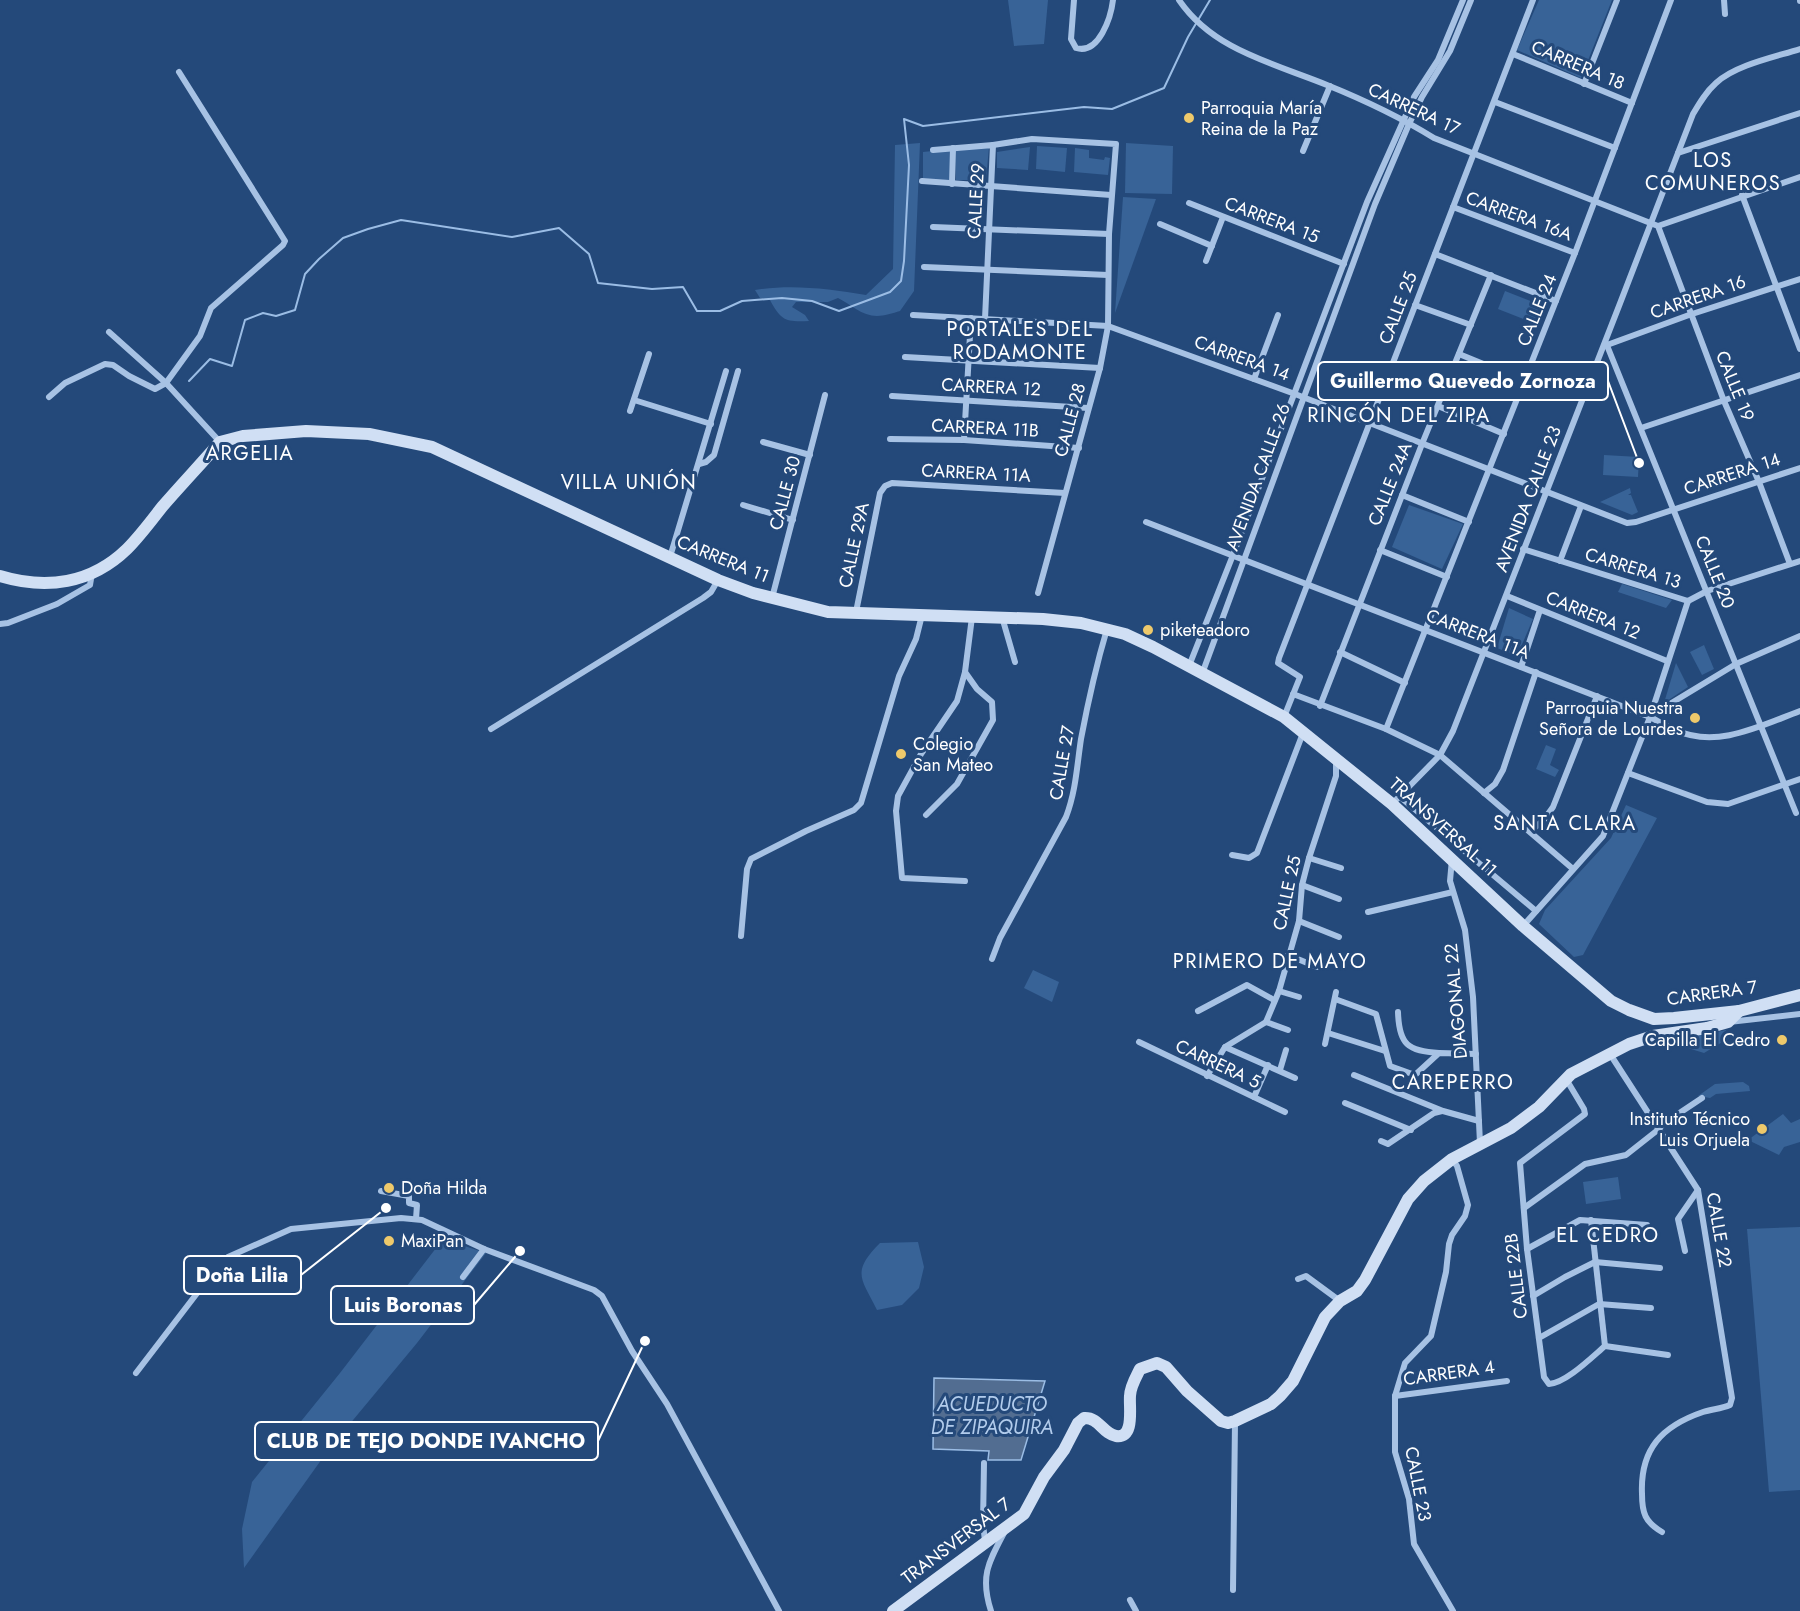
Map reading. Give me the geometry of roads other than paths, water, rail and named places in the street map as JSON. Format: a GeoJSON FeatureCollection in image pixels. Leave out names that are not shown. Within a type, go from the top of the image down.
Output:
{"type":"FeatureCollection","features":[{"type":"Feature","properties":{"kind":"street"},"geometry":{"type":"LineString","coordinates":[[1074,0],[1071,39],[1076,48],[1082,50],[1088,48],[1100,36],[1112,13],[1113,0]]}},
{"type":"Feature","properties":{"kind":"street","name":"CARRERA 17"},"geometry":{"type":"LineString","coordinates":[[1179,0],[1190,17],[1233,49],[1330,86],[1407,122],[1434,138],[1475,152],[1655,224]]}},
{"type":"Feature","properties":{"kind":"street"},"geometry":{"type":"LineString","coordinates":[[1407,122],[1414,97],[1438,60],[1463,0]]}},
{"type":"Feature","properties":{"kind":"street"},"geometry":{"type":"LineString","coordinates":[[1407,122],[1450,51],[1471,0]]}},
{"type":"Feature","properties":{"kind":"street","name":"CALLE 25"},"geometry":{"type":"LineString","coordinates":[[1284,717],[1300,677],[1278,663],[1533,0]]}},
{"type":"Feature","properties":{"kind":"street"},"geometry":{"type":"LineString","coordinates":[[1584,84],[1617,0]]}},
{"type":"Feature","properties":{"kind":"street","name":"CALLE 24"},"geometry":{"type":"LineString","coordinates":[[1386,729],[1575,253],[1671,0]]}},
{"type":"Feature","properties":{"kind":"street"},"geometry":{"type":"LineString","coordinates":[[1724,0],[1725,14]]}},
{"type":"Feature","properties":{"kind":"street","name":"AVENIDA CALLE 23"},"geometry":{"type":"LineString","coordinates":[[1395,800],[1440,755],[1453,731],[1507,596],[1523,549],[1655,224],[1693,114],[1704,95],[1718,81],[1734,71],[1800,49]]}},
{"type":"Feature","properties":{"kind":"street","name":"CARRERA 18"},"geometry":{"type":"LineString","coordinates":[[1513,54],[1632,103]]}},
{"type":"Feature","properties":{"kind":"street"},"geometry":{"type":"LineString","coordinates":[[50,397],[70,380],[105,364],[113,365],[155,389],[166,383],[200,336],[211,308],[285,241],[179,72]]}},
{"type":"Feature","properties":{"kind":"street"},"geometry":{"type":"LineString","coordinates":[[1303,151],[1330,86]]}},
{"type":"Feature","properties":{"kind":"street"},"geometry":{"type":"LineString","coordinates":[[1494,102],[1614,148]]}},
{"type":"Feature","properties":{"kind":"street"},"geometry":{"type":"LineString","coordinates":[[1678,153],[1800,113]]}},
{"type":"Feature","properties":{"kind":"street","name":"AVENIDA CALLE 26"},"geometry":{"type":"LineString","coordinates":[[1188,667],[1295,394],[1367,201],[1407,122]]}},
{"type":"Feature","properties":{"kind":"street","name":"AVENIDA CALLE 26"},"geometry":{"type":"LineString","coordinates":[[1202,674],[1407,122]]}},
{"type":"Feature","properties":{"kind":"street","name":"CALLE 28"},"geometry":{"type":"LineString","coordinates":[[993,145],[1032,139],[1116,144],[1111,195],[1108,326],[1100,368],[1038,593]]}},
{"type":"Feature","properties":{"kind":"street","name":"CALLE 29"},"geometry":{"type":"LineString","coordinates":[[933,150],[993,145],[985,320]]}},
{"type":"Feature","properties":{"kind":"street"},"geometry":{"type":"LineString","coordinates":[[952,184],[953,148]]}},
{"type":"Feature","properties":{"kind":"street"},"geometry":{"type":"LineString","coordinates":[[1655,224],[1800,177]]}},
{"type":"Feature","properties":{"kind":"street"},"geometry":{"type":"LineString","coordinates":[[922,181],[992,188],[1111,195]]}},
{"type":"Feature","properties":{"kind":"street"},"geometry":{"type":"LineString","coordinates":[[1742,195],[1800,348]]}},
{"type":"Feature","properties":{"kind":"street","name":"CARRERA 15"},"geometry":{"type":"LineString","coordinates":[[1189,203],[1344,264]]}},
{"type":"Feature","properties":{"kind":"street","name":"CARRERA 16A"},"geometry":{"type":"LineString","coordinates":[[1453,207],[1575,253]]}},
{"type":"Feature","properties":{"kind":"street"},"geometry":{"type":"LineString","coordinates":[[1206,261],[1223,217]]}},
{"type":"Feature","properties":{"kind":"street"},"geometry":{"type":"LineString","coordinates":[[1160,224],[1212,246]]}},
{"type":"Feature","properties":{"kind":"street","name":"CALLE 19"},"geometry":{"type":"LineString","coordinates":[[1655,224],[1790,564]]}},
{"type":"Feature","properties":{"kind":"street"},"geometry":{"type":"LineString","coordinates":[[933,227],[1110,234]]}},
{"type":"Feature","properties":{"kind":"street"},"geometry":{"type":"LineString","coordinates":[[1435,254],[1556,301]]}},
{"type":"Feature","properties":{"kind":"street"},"geometry":{"type":"LineString","coordinates":[[924,267],[1108,275]]}},
{"type":"Feature","properties":{"kind":"street","name":"CALLE 24A"},"geometry":{"type":"LineString","coordinates":[[1320,706],[1358,604],[1491,275]]}},
{"type":"Feature","properties":{"kind":"street","name":"CARRERA 16"},"geometry":{"type":"LineString","coordinates":[[1607,344],[1800,279]]}},
{"type":"Feature","properties":{"kind":"street"},"geometry":{"type":"LineString","coordinates":[[1415,305],[1471,325]]}},
{"type":"Feature","properties":{"kind":"street","name":"CARRERA 14"},"geometry":{"type":"LineString","coordinates":[[913,315],[1108,326],[1304,397],[1368,424],[1627,523],[1800,468]]}},
{"type":"Feature","properties":{"kind":"street"},"geometry":{"type":"LineString","coordinates":[[1254,379],[1278,315]]}},
{"type":"Feature","properties":{"kind":"street"},"geometry":{"type":"LineString","coordinates":[[964,441],[970,318]]}},
{"type":"Feature","properties":{"kind":"street"},"geometry":{"type":"LineString","coordinates":[[0,576],[23,583],[59,583],[75,580],[107,565],[127,549],[220,442],[166,383],[109,332]]}},
{"type":"Feature","properties":{"kind":"street","name":"CALLE 20"},"geometry":{"type":"LineString","coordinates":[[1607,344],[1796,813]]}},
{"type":"Feature","properties":{"kind":"street"},"geometry":{"type":"LineString","coordinates":[[630,411],[649,354]]}},
{"type":"Feature","properties":{"kind":"street"},"geometry":{"type":"LineString","coordinates":[[1459,354],[1524,381]]}},
{"type":"Feature","properties":{"kind":"street"},"geometry":{"type":"LineString","coordinates":[[905,357],[1100,368]]}},
{"type":"Feature","properties":{"kind":"street"},"geometry":{"type":"LineString","coordinates":[[699,464],[706,462],[714,455],[738,370]]}},
{"type":"Feature","properties":{"kind":"street"},"geometry":{"type":"LineString","coordinates":[[670,558],[726,371]]}},
{"type":"Feature","properties":{"kind":"street"},"geometry":{"type":"LineString","coordinates":[[1641,428],[1800,375]]}},
{"type":"Feature","properties":{"kind":"street","name":"CALLE 30"},"geometry":{"type":"LineString","coordinates":[[772,598],[825,395]]}},
{"type":"Feature","properties":{"kind":"street","name":"CARRERA 12"},"geometry":{"type":"LineString","coordinates":[[892,396],[1088,408]]}},
{"type":"Feature","properties":{"kind":"street"},"geometry":{"type":"LineString","coordinates":[[634,400],[711,424]]}},
{"type":"Feature","properties":{"kind":"street"},"geometry":{"type":"LineString","coordinates":[[1438,406],[1504,434]]}},
{"type":"Feature","properties":{"kind":"street","name":"CARRERA 11"},"geometry":{"type":"LineString","coordinates":[[220,442],[243,436],[306,431],[369,434],[432,447],[718,580],[772,598],[828,612],[1002,617],[1081,623],[1107,629],[1144,643],[1222,685]]}},
{"type":"Feature","properties":{"kind":"street","name":"CARRERA 11B"},"geometry":{"type":"LineString","coordinates":[[890,439],[1079,448]]}},
{"type":"Feature","properties":{"kind":"street"},"geometry":{"type":"LineString","coordinates":[[763,442],[810,455]]}},
{"type":"Feature","properties":{"kind":"street","name":"CARRERA 11A"},"geometry":{"type":"LineString","coordinates":[[885,486],[892,483],[1065,493]]}},
{"type":"Feature","properties":{"kind":"street","name":"CALLE 29A"},"geometry":{"type":"LineString","coordinates":[[856,612],[880,493],[885,486]]}},
{"type":"Feature","properties":{"kind":"street"},"geometry":{"type":"LineString","coordinates":[[1402,495],[1469,522]]}},
{"type":"Feature","properties":{"kind":"street"},"geometry":{"type":"LineString","coordinates":[[743,505],[793,520]]}},
{"type":"Feature","properties":{"kind":"street"},"geometry":{"type":"LineString","coordinates":[[1560,561],[1581,506]]}},
{"type":"Feature","properties":{"kind":"street","name":"CARRERA 11A"},"geometry":{"type":"LineString","coordinates":[[1146,522],[1597,696],[1650,717],[1677,731],[1705,737],[1734,736],[1800,711]]}},
{"type":"Feature","properties":{"kind":"street","name":"CARRERA 13"},"geometry":{"type":"LineString","coordinates":[[1523,549],[1688,601],[1707,591],[1800,561]]}},
{"type":"Feature","properties":{"kind":"street"},"geometry":{"type":"LineString","coordinates":[[1380,550],[1447,577]]}},
{"type":"Feature","properties":{"kind":"street"},"geometry":{"type":"LineString","coordinates":[[0,624],[57,604],[90,585],[92,573]]}},
{"type":"Feature","properties":{"kind":"street"},"geometry":{"type":"LineString","coordinates":[[491,729],[703,598],[711,592],[718,580]]}},
{"type":"Feature","properties":{"kind":"street","name":"CARRERA 12"},"geometry":{"type":"LineString","coordinates":[[1507,596],[1667,662]]}},
{"type":"Feature","properties":{"kind":"street"},"geometry":{"type":"LineString","coordinates":[[1523,926],[1603,836],[1650,717],[1688,601]]}},
{"type":"Feature","properties":{"kind":"street"},"geometry":{"type":"LineString","coordinates":[[1521,667],[1540,610]]}},
{"type":"Feature","properties":{"kind":"street"},"geometry":{"type":"LineString","coordinates":[[741,936],[747,869],[751,859],[854,810],[861,803],[899,676],[916,639],[923,615]]}},
{"type":"Feature","properties":{"kind":"street"},"geometry":{"type":"LineString","coordinates":[[965,881],[902,878],[896,811],[898,796],[921,754],[957,701],[965,672],[972,616]]}},
{"type":"Feature","properties":{"kind":"street"},"geometry":{"type":"LineString","coordinates":[[1002,617],[1015,662]]}},
{"type":"Feature","properties":{"kind":"street","name":"CALLE 27"},"geometry":{"type":"LineString","coordinates":[[993,959],[1005,928],[1066,817],[1073,799],[1081,739],[1095,670],[1107,629]]}},
{"type":"Feature","properties":{"kind":"street"},"geometry":{"type":"LineString","coordinates":[[1650,717],[1736,664],[1800,636]]}},
{"type":"Feature","properties":{"kind":"street"},"geometry":{"type":"LineString","coordinates":[[1340,652],[1405,683]]}},
{"type":"Feature","properties":{"kind":"street"},"geometry":{"type":"LineString","coordinates":[[926,815],[957,784],[993,720],[992,702],[977,689],[965,672]]}},
{"type":"Feature","properties":{"kind":"street"},"geometry":{"type":"LineString","coordinates":[[1484,793],[1495,784],[1503,770],[1536,672]]}},
{"type":"Feature","properties":{"kind":"street","name":"TRANSVERSAL 11"},"geometry":{"type":"LineString","coordinates":[[1222,685],[1284,717],[1336,759],[1395,800],[1523,926],[1611,1000],[1629,1010]]}},
{"type":"Feature","properties":{"kind":"street"},"geometry":{"type":"LineString","coordinates":[[1293,694],[1386,729],[1440,755],[1573,869]]}},
{"type":"Feature","properties":{"kind":"street"},"geometry":{"type":"LineString","coordinates":[[1530,831],[1553,807],[1597,696]]}},
{"type":"Feature","properties":{"kind":"street"},"geometry":{"type":"LineString","coordinates":[[1232,855],[1249,858],[1257,853],[1304,733]]}},
{"type":"Feature","properties":{"kind":"street","name":"CALLE 25"},"geometry":{"type":"LineString","coordinates":[[1266,1022],[1279,991],[1299,921],[1302,885],[1336,776],[1336,759]]}},
{"type":"Feature","properties":{"kind":"street"},"geometry":{"type":"LineString","coordinates":[[1628,772],[1707,802],[1728,804],[1800,779]]}},
{"type":"Feature","properties":{"kind":"street"},"geometry":{"type":"LineString","coordinates":[[1395,800],[1536,911]]}},
{"type":"Feature","properties":{"kind":"street"},"geometry":{"type":"LineString","coordinates":[[1309,858],[1341,868]]}},
{"type":"Feature","properties":{"kind":"street","name":"DIAGONAL 22"},"geometry":{"type":"LineString","coordinates":[[1452,858],[1450,881],[1465,930],[1473,997],[1480,1143]]}},
{"type":"Feature","properties":{"kind":"street"},"geometry":{"type":"LineString","coordinates":[[1302,885],[1339,899]]}},
{"type":"Feature","properties":{"kind":"street"},"geometry":{"type":"LineString","coordinates":[[1368,912],[1453,892]]}},
{"type":"Feature","properties":{"kind":"street"},"geometry":{"type":"LineString","coordinates":[[1299,921],[1339,937]]}},
{"type":"Feature","properties":{"kind":"street"},"geometry":{"type":"LineString","coordinates":[[1288,955],[1317,967]]}},
{"type":"Feature","properties":{"kind":"street"},"geometry":{"type":"LineString","coordinates":[[1198,1011],[1247,985],[1274,1000]]}},
{"type":"Feature","properties":{"kind":"street"},"geometry":{"type":"LineString","coordinates":[[1279,991],[1299,997]]}},
{"type":"Feature","properties":{"kind":"street","name":"CARRERA 7"},"geometry":{"type":"LineString","coordinates":[[1629,1010],[1654,1019],[1739,1011],[1800,995]]}},
{"type":"Feature","properties":{"kind":"street"},"geometry":{"type":"LineString","coordinates":[[1325,1044],[1336,996],[1376,1014],[1389,1066],[1415,1075],[1439,1053]]}},
{"type":"Feature","properties":{"kind":"street"},"geometry":{"type":"LineString","coordinates":[[1728,1022],[1739,1011]]}},
{"type":"Feature","properties":{"kind":"street"},"geometry":{"type":"LineString","coordinates":[[1398,1012],[1402,1037],[1409,1047],[1418,1052],[1476,1054]]}},
{"type":"Feature","properties":{"kind":"street"},"geometry":{"type":"LineString","coordinates":[[1233,1590],[1235,1421],[1270,1404],[1293,1381],[1325,1317],[1340,1301],[1357,1291],[1408,1199],[1424,1182],[1452,1159],[1511,1128],[1530,1114],[1571,1074],[1629,1044],[1653,1036],[1707,1028],[1728,1022],[1800,1014]]}},
{"type":"Feature","properties":{"kind":"street"},"geometry":{"type":"LineString","coordinates":[[1207,1076],[1225,1047],[1266,1022],[1288,1030]]}},
{"type":"Feature","properties":{"kind":"street"},"geometry":{"type":"LineString","coordinates":[[1328,1033],[1385,1051]]}},
{"type":"Feature","properties":{"kind":"street","name":"CARRERA 5"},"geometry":{"type":"LineString","coordinates":[[1139,1042],[1285,1112]]}},
{"type":"Feature","properties":{"kind":"street"},"geometry":{"type":"LineString","coordinates":[[1225,1047],[1295,1078]]}},
{"type":"Feature","properties":{"kind":"street"},"geometry":{"type":"LineString","coordinates":[[1280,1070],[1286,1050]]}},
{"type":"Feature","properties":{"kind":"street","name":"CALLE 22"},"geometry":{"type":"LineString","coordinates":[[1610,1054],[1698,1190],[1732,1398],[1730,1405],[1705,1411],[1683,1421],[1658,1438],[1649,1450],[1641,1478],[1642,1512],[1653,1527],[1662,1532]]}},
{"type":"Feature","properties":{"kind":"street"},"geometry":{"type":"LineString","coordinates":[[1254,1097],[1268,1065]]}},
{"type":"Feature","properties":{"kind":"street"},"geometry":{"type":"LineString","coordinates":[[1354,1075],[1443,1111],[1479,1121]]}},
{"type":"Feature","properties":{"kind":"street","name":"CALLE 22B"},"geometry":{"type":"LineString","coordinates":[[1566,1079],[1585,1114],[1520,1162],[1527,1250],[1544,1377],[1549,1384],[1557,1383],[1605,1346]]}},
{"type":"Feature","properties":{"kind":"street"},"geometry":{"type":"LineString","coordinates":[[1524,1208],[1585,1164],[1626,1155],[1663,1124],[1702,1098]]}},
{"type":"Feature","properties":{"kind":"street"},"geometry":{"type":"LineString","coordinates":[[1345,1103],[1411,1130]]}},
{"type":"Feature","properties":{"kind":"street"},"geometry":{"type":"LineString","coordinates":[[1381,1141],[1388,1144],[1434,1113],[1443,1111]]}},
{"type":"Feature","properties":{"kind":"street","name":"CALLE 23"},"geometry":{"type":"LineString","coordinates":[[1452,1159],[1460,1175],[1468,1205],[1465,1216],[1452,1235],[1449,1244],[1446,1272],[1431,1336],[1405,1363],[1395,1396],[1395,1452],[1409,1499],[1414,1544],[1453,1611]]}},
{"type":"Feature","properties":{"kind":"street"},"geometry":{"type":"LineString","coordinates":[[1685,1251],[1678,1219],[1698,1190]]}},
{"type":"Feature","properties":{"kind":"street"},"geometry":{"type":"LineString","coordinates":[[381,1191],[409,1196],[409,1203],[417,1205],[416,1219]]}},
{"type":"Feature","properties":{"kind":"street"},"geometry":{"type":"LineString","coordinates":[[136,1373],[211,1275],[228,1257],[291,1229],[401,1218],[416,1219],[484,1250],[594,1290],[602,1296],[632,1351],[667,1404],[779,1611]]}},
{"type":"Feature","properties":{"kind":"street"},"geometry":{"type":"LineString","coordinates":[[1527,1250],[1580,1220],[1647,1225]]}},
{"type":"Feature","properties":{"kind":"street"},"geometry":{"type":"LineString","coordinates":[[1591,1220],[1605,1346],[1668,1355]]}},
{"type":"Feature","properties":{"kind":"street"},"geometry":{"type":"LineString","coordinates":[[463,1277],[484,1250]]}},
{"type":"Feature","properties":{"kind":"street"},"geometry":{"type":"LineString","coordinates":[[1533,1296],[1595,1262],[1660,1268]]}},
{"type":"Feature","properties":{"kind":"street"},"geometry":{"type":"LineString","coordinates":[[1298,1279],[1306,1276],[1340,1301]]}},
{"type":"Feature","properties":{"kind":"street"},"geometry":{"type":"LineString","coordinates":[[1539,1338],[1599,1304],[1651,1308]]}},
{"type":"Feature","properties":{"kind":"street","name":"TRANSVERSAL 7"},"geometry":{"type":"LineString","coordinates":[[893,1611],[1008,1527],[1028,1508],[1078,1423],[1084,1418],[1096,1420],[1110,1434],[1124,1435],[1128,1429],[1130,1394],[1135,1378],[1140,1369],[1147,1365],[1157,1363],[1166,1367],[1187,1391],[1216,1418],[1228,1423],[1235,1421]]}},
{"type":"Feature","properties":{"kind":"street","name":"CARRERA 4"},"geometry":{"type":"LineString","coordinates":[[1395,1396],[1507,1381]]}},
{"type":"Feature","properties":{"kind":"street"},"geometry":{"type":"LineString","coordinates":[[984,1463],[982,1524],[986,1542]]}},
{"type":"Feature","properties":{"kind":"street"},"geometry":{"type":"LineString","coordinates":[[991,1611],[984,1579],[994,1552],[1008,1527]]}},
{"type":"Feature","properties":{"kind":"street"},"geometry":{"type":"LineString","coordinates":[[1130,1600],[1136,1611]]}},
{"type":"Feature","properties":{"kind":"water","name":"ACUEDUCTO DE ZIPAQUIRA"},"geometry":{"type":"Polygon","coordinates":[[[934,1378],[1045,1381],[1021,1460],[988,1460],[989,1451],[933,1449],[934,1378]]]}},
{"type":"Feature","properties":{"kind":"waterway"},"geometry":{"type":"LineString","coordinates":[[189,381],[210,359],[232,366],[245,320],[263,313],[276,316],[295,310],[305,274],[343,238],[401,220],[512,237],[559,228],[589,254],[598,283],[652,289],[683,287],[697,311],[720,311],[742,301],[782,298],[812,301],[839,311],[890,292],[901,281],[904,261],[909,165],[904,119],[923,126],[1084,107],[1112,109],[1164,88],[1188,37],[1210,0]]}},
{"type":"Feature","properties":{"kind":"place","name":"Parroquia María Reina de la Paz"},"geometry":{"type":"Point","coordinates":[1189,118]}},
{"type":"Feature","properties":{"kind":"place","name":"Guillermo Quevedo Zornoza"},"geometry":{"type":"Point","coordinates":[1639,463]}},
{"type":"Feature","properties":{"kind":"place","name":"piketeadoro"},"geometry":{"type":"Point","coordinates":[1148,630]}},
{"type":"Feature","properties":{"kind":"place","name":"Parroquia Nuestra Señora de Lourdes"},"geometry":{"type":"Point","coordinates":[1695,718]}},
{"type":"Feature","properties":{"kind":"place","name":"Colegio San Mateo"},"geometry":{"type":"Point","coordinates":[901,754]}},
{"type":"Feature","properties":{"kind":"place","name":"Capilla El Cedro"},"geometry":{"type":"Point","coordinates":[1782,1040]}},
{"type":"Feature","properties":{"kind":"place","name":"Instituto Técnico Luis Orjuela"},"geometry":{"type":"Point","coordinates":[1762,1129]}},
{"type":"Feature","properties":{"kind":"place","name":"Doña Hilda"},"geometry":{"type":"Point","coordinates":[389,1188]}},
{"type":"Feature","properties":{"kind":"place","name":"Doña Lilia"},"geometry":{"type":"Point","coordinates":[386,1208]}},
{"type":"Feature","properties":{"kind":"place","name":"MaxiPan"},"geometry":{"type":"Point","coordinates":[389,1241]}},
{"type":"Feature","properties":{"kind":"place","name":"Luis Boronas"},"geometry":{"type":"Point","coordinates":[520,1251]}},
{"type":"Feature","properties":{"kind":"place","name":"CLUB DE TEJO DONDE IVANCHO"},"geometry":{"type":"Point","coordinates":[645,1341]}},
{"type":"Feature","properties":{"kind":"district","name":"LOS COMUNEROS"},"geometry":{"type":"Point","coordinates":[1713,172]}},
{"type":"Feature","properties":{"kind":"district","name":"PORTALES DEL RODAMONTE"},"geometry":{"type":"Point","coordinates":[1020,340]}},
{"type":"Feature","properties":{"kind":"district","name":"RINCÓN DEL ZIPA"},"geometry":{"type":"Point","coordinates":[1399,415]}},
{"type":"Feature","properties":{"kind":"district","name":"ARGELIA"},"geometry":{"type":"Point","coordinates":[250,453]}},
{"type":"Feature","properties":{"kind":"district","name":"VILLA UNIÓN"},"geometry":{"type":"Point","coordinates":[629,482]}},
{"type":"Feature","properties":{"kind":"district","name":"SANTA CLARA"},"geometry":{"type":"Point","coordinates":[1565,823]}},
{"type":"Feature","properties":{"kind":"district","name":"PRIMERO DE MAYO"},"geometry":{"type":"Point","coordinates":[1270,961]}},
{"type":"Feature","properties":{"kind":"district","name":"CAREPERRO"},"geometry":{"type":"Point","coordinates":[1453,1082]}},
{"type":"Feature","properties":{"kind":"district","name":"EL CEDRO"},"geometry":{"type":"Point","coordinates":[1608,1235]}}]}
